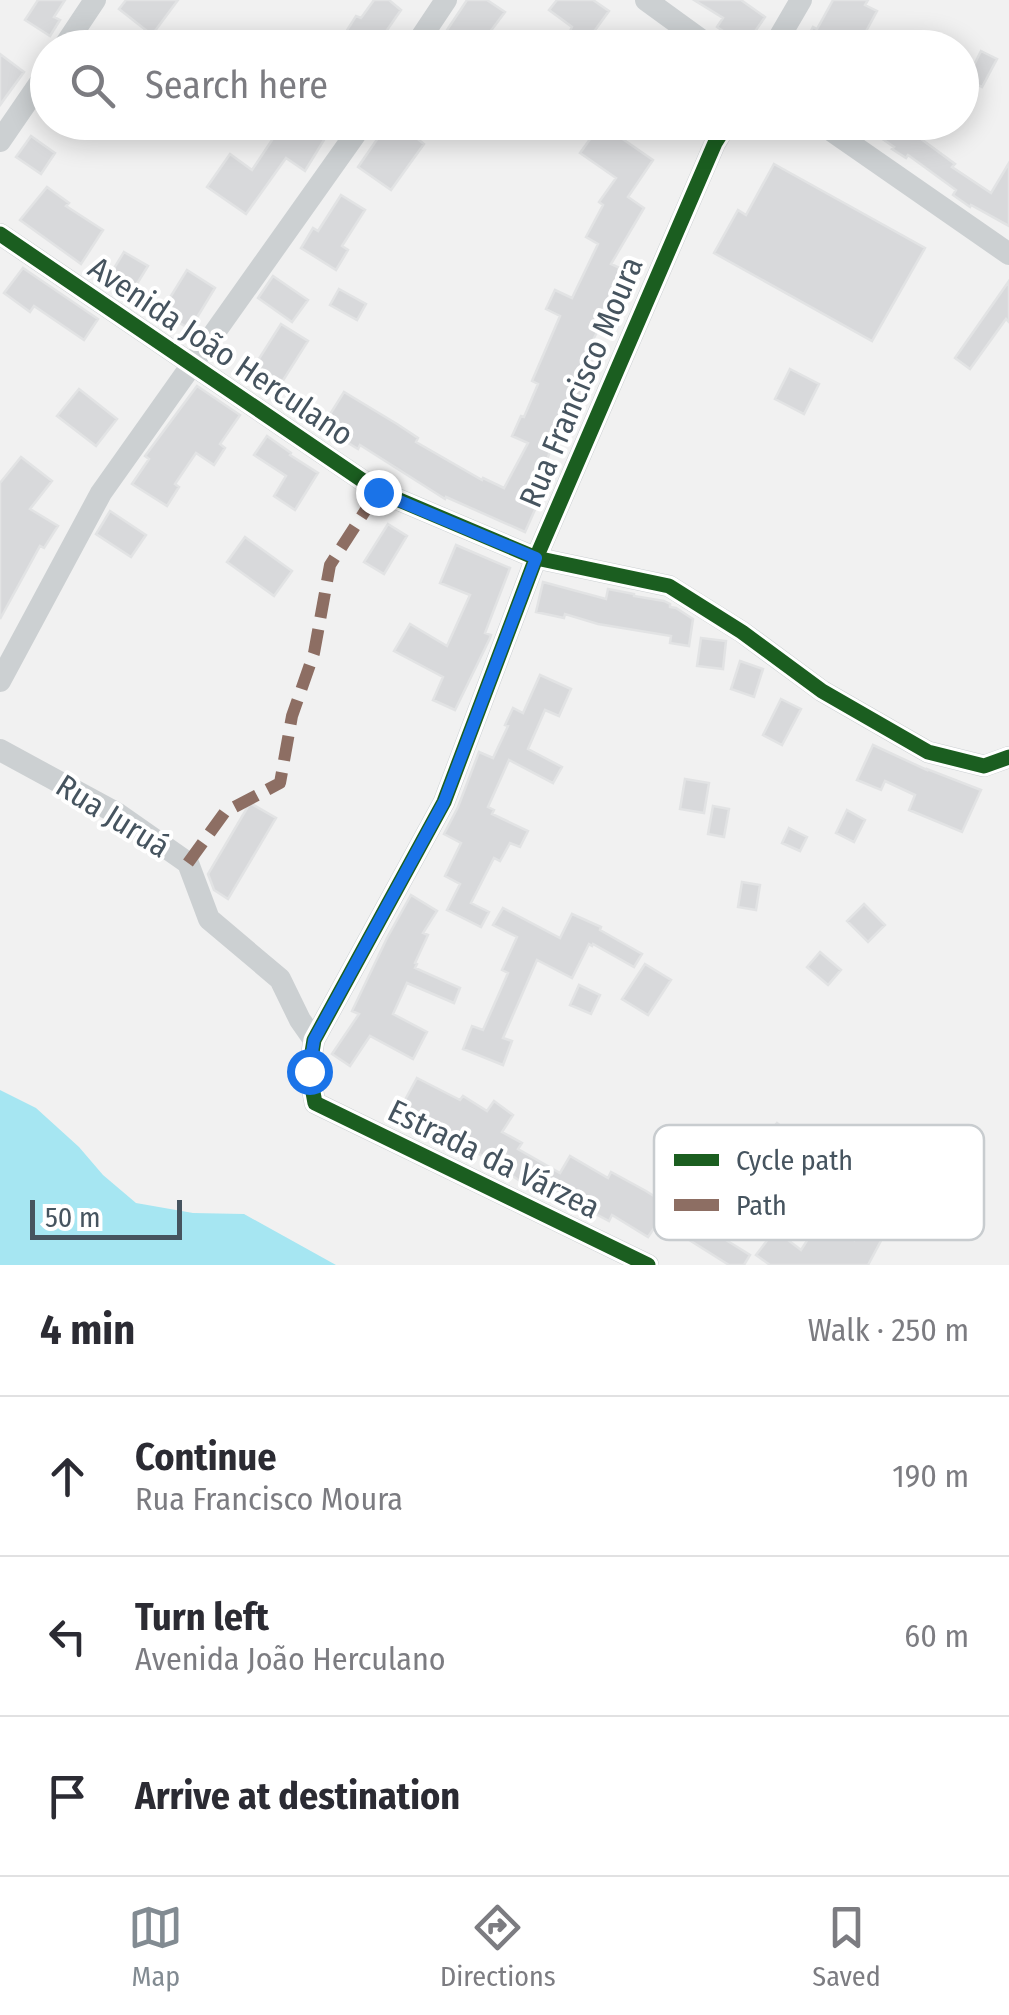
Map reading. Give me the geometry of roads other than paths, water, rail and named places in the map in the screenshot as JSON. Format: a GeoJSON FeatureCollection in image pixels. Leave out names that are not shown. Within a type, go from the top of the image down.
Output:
{"type":"FeatureCollection","features":[{"type":"Feature","properties":{"kind":"street"},"geometry":{"type":"LineString","coordinates":[[75,30],[96,0]]}},
{"type":"Feature","properties":{"kind":"street"},"geometry":{"type":"LineString","coordinates":[[426,30],[446,0]]}},
{"type":"Feature","properties":{"kind":"street"},"geometry":{"type":"LineString","coordinates":[[646,0],[687,30]]}},
{"type":"Feature","properties":{"kind":"street"},"geometry":{"type":"LineString","coordinates":[[784,30],[801,0]]}},
{"type":"Feature","properties":{"kind":"street"},"geometry":{"type":"LineString","coordinates":[[0,141],[30,97]]}},
{"type":"Feature","properties":{"kind":"street"},"geometry":{"type":"LineString","coordinates":[[0,681],[101,493],[351,140]]}},
{"type":"Feature","properties":{"kind":"street","name":"Rua Francisco Moura"},"geometry":{"type":"LineString","coordinates":[[316,1103],[309,1071],[314,1040],[444,802],[536,558],[717,140]]}},
{"type":"Feature","properties":{"kind":"street"},"geometry":{"type":"LineString","coordinates":[[846,140],[1009,254]]}},
{"type":"Feature","properties":{"kind":"street","name":"Avenida João Herculano"},"geometry":{"type":"LineString","coordinates":[[0,234],[378,492],[536,558],[668,586],[742,632],[822,691],[928,752],[984,766],[1009,757]]}},
{"type":"Feature","properties":{"kind":"street","name":"Rua Juruá"},"geometry":{"type":"LineString","coordinates":[[0,750],[118,814],[188,863],[209,919],[280,979],[314,1040]]}},
{"type":"Feature","properties":{"kind":"street","name":"Estrada da Várzea"},"geometry":{"type":"LineString","coordinates":[[316,1103],[648,1265]]}},
{"type":"Feature","properties":{"kind":"water"},"geometry":{"type":"Polygon","coordinates":[[[0,1090],[36,1108],[136,1203],[193,1213],[244,1214],[336,1265],[0,1265],[0,1090]]]}}]}
